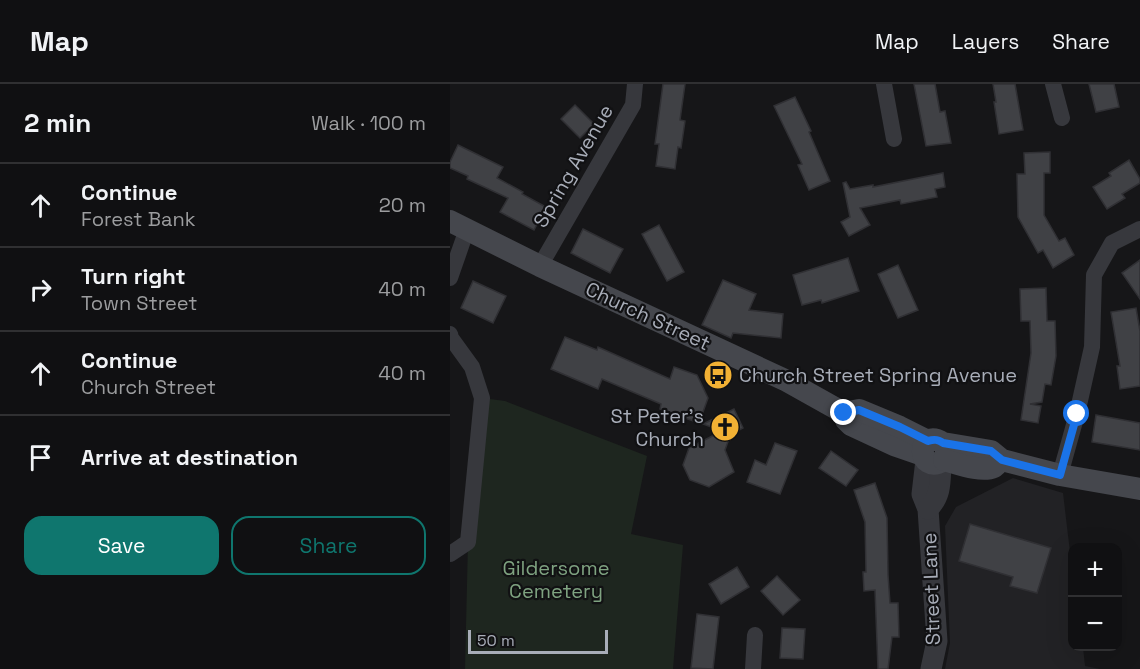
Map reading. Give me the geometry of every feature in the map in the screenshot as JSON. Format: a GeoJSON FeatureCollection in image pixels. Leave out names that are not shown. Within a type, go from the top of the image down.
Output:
{"type":"FeatureCollection","features":[{"type":"Feature","properties":{"kind":"main road","name":"Church Street"},"geometry":{"type":"LineString","coordinates":[[458,225],[540,266],[785,380],[844,413],[851,425],[894,445],[934,453],[969,467],[987,469],[1002,460],[1060,475]]}},
{"type":"Feature","properties":{"kind":"main road"},"geometry":{"type":"LineString","coordinates":[[1060,475],[1140,489]]}},
{"type":"Feature","properties":{"kind":"street","name":"Spring Avenue"},"geometry":{"type":"LineString","coordinates":[[540,266],[633,105],[635,84]]}},
{"type":"Feature","properties":{"kind":"street"},"geometry":{"type":"LineString","coordinates":[[884,84],[894,139]]}},
{"type":"Feature","properties":{"kind":"street"},"geometry":{"type":"LineString","coordinates":[[1053,84],[1062,118]]}},
{"type":"Feature","properties":{"kind":"street"},"geometry":{"type":"LineString","coordinates":[[450,278],[458,225]]}},
{"type":"Feature","properties":{"kind":"street"},"geometry":{"type":"LineString","coordinates":[[1060,475],[1092,347],[1094,275],[1112,243],[1140,229]]}},
{"type":"Feature","properties":{"kind":"street"},"geometry":{"type":"LineString","coordinates":[[450,334],[472,367],[482,399],[468,542],[450,554]]}},
{"type":"Feature","properties":{"kind":"street","name":"Street Lane"},"geometry":{"type":"LineString","coordinates":[[931,669],[937,641],[928,509],[939,494],[934,453]]}},
{"type":"Feature","properties":{"kind":"street"},"geometry":{"type":"LineString","coordinates":[[753,669],[755,635]]}},
{"type":"Feature","properties":{"kind":"shaded area"},"geometry":{"type":"Polygon","coordinates":[[[1013,478],[1063,493],[1069,543],[1068,651],[1083,651],[1085,666],[1100,669],[945,669],[950,643],[945,526],[956,507],[1013,478]]]}},
{"type":"Feature","properties":{"kind":"green space","name":"Gildersome Cemetery"},"geometry":{"type":"Polygon","coordinates":[[[482,398],[505,401],[647,456],[631,534],[683,545],[673,669],[465,669],[468,542],[482,398]]]}},
{"type":"Feature","properties":{"kind":"building"},"geometry":{"type":"Polygon","coordinates":[[[663,84],[685,84],[680,120],[685,121],[675,169],[656,166],[659,144],[655,144],[663,84]]]}},
{"type":"Feature","properties":{"kind":"building"},"geometry":{"type":"Polygon","coordinates":[[[914,84],[935,84],[940,112],[945,111],[951,143],[926,146],[914,84]]]}},
{"type":"Feature","properties":{"kind":"building"},"geometry":{"type":"Polygon","coordinates":[[[993,84],[1015,84],[1023,130],[999,134],[993,84]]]}},
{"type":"Feature","properties":{"kind":"building"},"geometry":{"type":"Polygon","coordinates":[[[1089,84],[1114,84],[1119,107],[1096,112],[1089,84]]]}},
{"type":"Feature","properties":{"kind":"building"},"geometry":{"type":"Polygon","coordinates":[[[795,97],[830,181],[809,190],[798,165],[802,164],[774,106],[795,97]]]}},
{"type":"Feature","properties":{"kind":"building"},"geometry":{"type":"Polygon","coordinates":[[[575,105],[594,124],[580,138],[561,119],[575,105]]]}},
{"type":"Feature","properties":{"kind":"building"},"geometry":{"type":"Polygon","coordinates":[[[458,145],[503,167],[497,178],[546,207],[534,230],[500,212],[508,198],[467,179],[468,176],[450,168],[450,162],[458,145]]]}},
{"type":"Feature","properties":{"kind":"building"},"geometry":{"type":"Polygon","coordinates":[[[1050,152],[1050,173],[1044,173],[1044,215],[1059,241],[1065,238],[1074,255],[1053,268],[1043,250],[1038,253],[1018,217],[1017,174],[1025,174],[1024,153],[1050,152]]]}},
{"type":"Feature","properties":{"kind":"building"},"geometry":{"type":"Polygon","coordinates":[[[1129,160],[1140,183],[1122,194],[1125,198],[1107,209],[1093,187],[1111,176],[1109,173],[1129,160]]]}},
{"type":"Feature","properties":{"kind":"building"},"geometry":{"type":"Polygon","coordinates":[[[943,173],[945,187],[935,189],[937,197],[901,204],[900,200],[860,208],[870,225],[849,236],[841,222],[850,217],[843,183],[846,182],[850,189],[873,185],[873,187],[943,173]]]}},
{"type":"Feature","properties":{"kind":"building"},"geometry":{"type":"Polygon","coordinates":[[[659,225],[684,272],[667,281],[642,234],[659,225]]]}},
{"type":"Feature","properties":{"kind":"building"},"geometry":{"type":"Polygon","coordinates":[[[583,229],[623,249],[610,273],[571,253],[583,229]]]}},
{"type":"Feature","properties":{"kind":"building"},"geometry":{"type":"Polygon","coordinates":[[[848,258],[859,291],[822,303],[821,300],[802,305],[793,275],[848,258]]]}},
{"type":"Feature","properties":{"kind":"building"},"geometry":{"type":"Polygon","coordinates":[[[1140,260],[1140,299],[1122,273],[1140,260]]]}},
{"type":"Feature","properties":{"kind":"building"},"geometry":{"type":"Polygon","coordinates":[[[898,265],[918,310],[898,318],[878,274],[898,265]]]}},
{"type":"Feature","properties":{"kind":"building"},"geometry":{"type":"Polygon","coordinates":[[[723,280],[756,294],[749,310],[783,314],[781,338],[733,333],[731,338],[702,325],[723,280]]]}},
{"type":"Feature","properties":{"kind":"building"},"geometry":{"type":"Polygon","coordinates":[[[473,281],[506,296],[493,323],[461,308],[473,281]]]}},
{"type":"Feature","properties":{"kind":"building"},"geometry":{"type":"Polygon","coordinates":[[[1046,288],[1047,321],[1055,321],[1056,356],[1051,385],[1045,384],[1042,402],[1030,404],[1041,406],[1038,423],[1021,420],[1031,353],[1030,321],[1021,321],[1020,289],[1046,288]]]}},
{"type":"Feature","properties":{"kind":"building"},"geometry":{"type":"Polygon","coordinates":[[[1136,308],[1140,331],[1140,386],[1120,389],[1117,366],[1120,366],[1111,312],[1136,308]]]}},
{"type":"Feature","properties":{"kind":"building"},"geometry":{"type":"Polygon","coordinates":[[[565,337],[597,350],[598,347],[670,379],[674,367],[697,375],[708,398],[699,423],[660,409],[661,404],[602,379],[598,389],[551,369],[565,337]]]}},
{"type":"Feature","properties":{"kind":"building"},"geometry":{"type":"Polygon","coordinates":[[[734,409],[743,428],[731,433],[725,450],[734,472],[709,487],[690,480],[683,465],[689,448],[722,431],[703,424],[734,409]]]}},
{"type":"Feature","properties":{"kind":"building"},"geometry":{"type":"Polygon","coordinates":[[[1096,415],[1140,423],[1140,450],[1092,442],[1096,415]]]}},
{"type":"Feature","properties":{"kind":"building"},"geometry":{"type":"Polygon","coordinates":[[[775,443],[797,451],[780,494],[747,482],[755,460],[766,465],[775,443]]]}},
{"type":"Feature","properties":{"kind":"building"},"geometry":{"type":"Polygon","coordinates":[[[831,451],[858,470],[846,486],[819,468],[831,451]]]}},
{"type":"Feature","properties":{"kind":"building"},"geometry":{"type":"Polygon","coordinates":[[[875,483],[887,518],[890,603],[898,603],[899,637],[892,637],[888,669],[878,669],[875,590],[864,591],[865,522],[854,490],[875,483]]]}},
{"type":"Feature","properties":{"kind":"building"},"geometry":{"type":"Polygon","coordinates":[[[970,524],[1051,548],[1037,593],[1010,586],[1013,577],[959,561],[970,524]]]}},
{"type":"Feature","properties":{"kind":"building"},"geometry":{"type":"Polygon","coordinates":[[[737,567],[749,587],[721,604],[709,584],[737,567]]]}},
{"type":"Feature","properties":{"kind":"building"},"geometry":{"type":"Polygon","coordinates":[[[777,576],[800,600],[783,615],[761,591],[777,576]]]}},
{"type":"Feature","properties":{"kind":"building"},"geometry":{"type":"Polygon","coordinates":[[[697,614],[719,617],[713,669],[691,668],[697,614]]]}},
{"type":"Feature","properties":{"kind":"building"},"geometry":{"type":"Polygon","coordinates":[[[782,628],[805,629],[803,659],[780,658],[782,628]]]}},
{"type":"Feature","properties":{"kind":"place","name":"Church Street Spring Avenue"},"geometry":{"type":"Point","coordinates":[718,375]}},
{"type":"Feature","properties":{"kind":"place","name":"St Peter's Church"},"geometry":{"type":"Point","coordinates":[725,427]}},
{"type":"Feature","properties":{"kind":"route"},"geometry":{"type":"LineString","coordinates":[[844,413],[859,410],[928,441],[933,439],[943,443],[991,451],[1002,460],[1060,475],[1077,414]]}}]}
